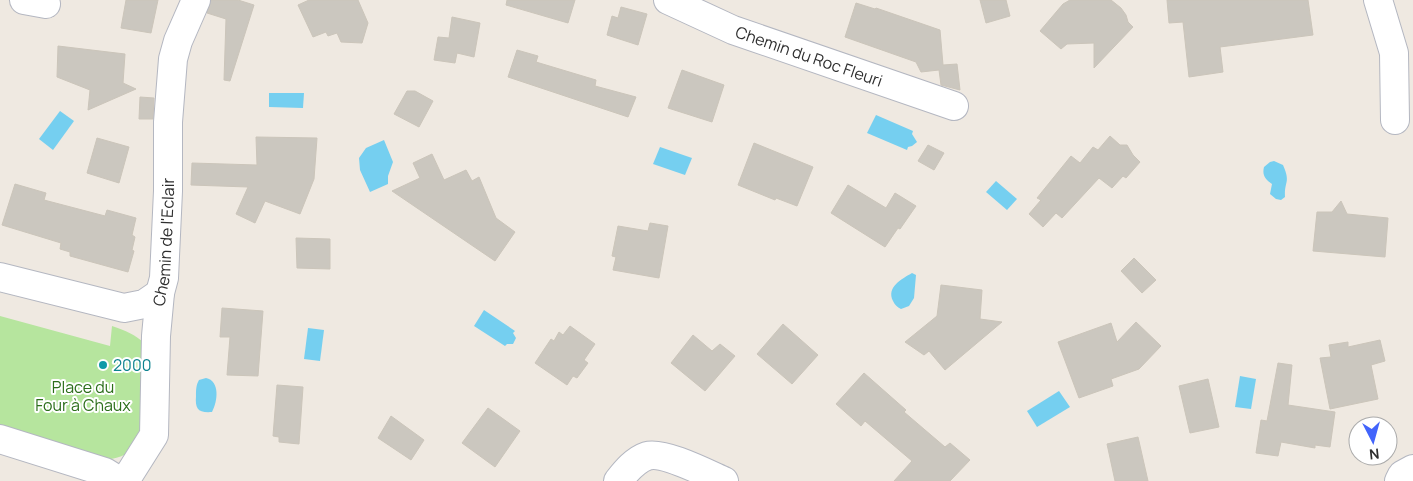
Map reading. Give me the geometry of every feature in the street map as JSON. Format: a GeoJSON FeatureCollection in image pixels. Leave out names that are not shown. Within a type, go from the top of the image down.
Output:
{"type":"FeatureCollection","features":[{"type":"Feature","properties":{"kind":"street","name":"Chemin de l'Eclair"},"geometry":{"type":"LineString","coordinates":[[124,481],[154,435],[156,336],[160,293],[164,278],[168,191],[168,122],[173,59],[178,41],[196,0]]}},
{"type":"Feature","properties":{"kind":"street","name":"Chemin du Roc Fleuri"},"geometry":{"type":"LineString","coordinates":[[668,0],[733,30],[954,106]]}},
{"type":"Feature","properties":{"kind":"street"},"geometry":{"type":"LineString","coordinates":[[1378,0],[1394,53],[1395,120]]}},
{"type":"Feature","properties":{"kind":"street"},"geometry":{"type":"LineString","coordinates":[[0,277],[124,308],[144,304],[160,293]]}},
{"type":"Feature","properties":{"kind":"street"},"geometry":{"type":"LineString","coordinates":[[124,308],[129,320],[156,336]]}},
{"type":"Feature","properties":{"kind":"street"},"geometry":{"type":"LineString","coordinates":[[0,439],[105,472],[113,477],[114,481]]}},
{"type":"Feature","properties":{"kind":"street"},"geometry":{"type":"LineString","coordinates":[[618,481],[639,460],[649,455],[664,456],[724,481]]}},
{"type":"Feature","properties":{"kind":"street"},"geometry":{"type":"LineString","coordinates":[[0,456],[83,481]]}},
{"type":"Feature","properties":{"kind":"street"},"geometry":{"type":"LineString","coordinates":[[1399,481],[1402,475],[1413,469]]}},
{"type":"Feature","properties":{"kind":"green space","name":"Place du Four à Chaux"},"geometry":{"type":"Polygon","coordinates":[[[0,316],[110,346],[112,326],[130,333],[145,344],[142,428],[135,447],[121,456],[104,460],[0,428],[0,316]]]}},
{"type":"Feature","properties":{"kind":"water"},"geometry":{"type":"Polygon","coordinates":[[[269,93],[304,93],[303,108],[269,107],[269,93]]]}},
{"type":"Feature","properties":{"kind":"water"},"geometry":{"type":"Polygon","coordinates":[[[60,111],[74,121],[53,150],[39,139],[60,111]]]}},
{"type":"Feature","properties":{"kind":"water"},"geometry":{"type":"Polygon","coordinates":[[[876,115],[913,131],[912,134],[917,142],[908,147],[907,150],[867,133],[876,115]]]}},
{"type":"Feature","properties":{"kind":"water"},"geometry":{"type":"Polygon","coordinates":[[[384,140],[393,162],[388,176],[388,184],[370,192],[360,170],[359,158],[366,148],[384,140]]]}},
{"type":"Feature","properties":{"kind":"water"},"geometry":{"type":"Polygon","coordinates":[[[660,147],[692,158],[685,175],[653,164],[660,147]]]}},
{"type":"Feature","properties":{"kind":"water"},"geometry":{"type":"Polygon","coordinates":[[[1274,161],[1283,165],[1287,175],[1285,197],[1281,200],[1276,199],[1270,194],[1272,184],[1266,179],[1263,170],[1270,162],[1274,161]]]}},
{"type":"Feature","properties":{"kind":"water"},"geometry":{"type":"Polygon","coordinates":[[[996,181],[1017,199],[1007,210],[986,192],[996,181]]]}},
{"type":"Feature","properties":{"kind":"water"},"geometry":{"type":"Polygon","coordinates":[[[912,273],[916,275],[914,298],[909,306],[901,309],[896,306],[891,296],[893,288],[912,273]]]}},
{"type":"Feature","properties":{"kind":"water"},"geometry":{"type":"Polygon","coordinates":[[[484,310],[515,331],[513,333],[516,338],[513,344],[505,346],[474,326],[484,310]]]}},
{"type":"Feature","properties":{"kind":"water"},"geometry":{"type":"Polygon","coordinates":[[[308,328],[324,330],[320,361],[304,359],[308,328]]]}},
{"type":"Feature","properties":{"kind":"water"},"geometry":{"type":"Polygon","coordinates":[[[1240,376],[1256,379],[1251,409],[1235,407],[1240,376]]]}},
{"type":"Feature","properties":{"kind":"water"},"geometry":{"type":"Polygon","coordinates":[[[206,378],[211,380],[216,387],[216,402],[212,412],[201,411],[196,404],[197,384],[199,380],[206,378]]]}},
{"type":"Feature","properties":{"kind":"water"},"geometry":{"type":"Polygon","coordinates":[[[1059,391],[1070,407],[1037,427],[1027,411],[1059,391]]]}},
{"type":"Feature","properties":{"kind":"building"},"geometry":{"type":"Polygon","coordinates":[[[126,0],[158,0],[151,33],[121,28],[126,0]]]}},
{"type":"Feature","properties":{"kind":"building"},"geometry":{"type":"Polygon","coordinates":[[[211,0],[238,0],[254,5],[230,81],[224,80],[226,19],[207,13],[211,0]]]}},
{"type":"Feature","properties":{"kind":"building"},"geometry":{"type":"Polygon","coordinates":[[[309,0],[358,0],[368,23],[362,43],[341,42],[337,33],[328,36],[326,32],[313,37],[298,5],[309,0]]]}},
{"type":"Feature","properties":{"kind":"building"},"geometry":{"type":"Polygon","coordinates":[[[507,0],[575,0],[568,23],[506,5],[507,0]]]}},
{"type":"Feature","properties":{"kind":"building"},"geometry":{"type":"Polygon","coordinates":[[[980,0],[1006,0],[1010,16],[986,23],[980,0]]]}},
{"type":"Feature","properties":{"kind":"building"},"geometry":{"type":"Polygon","coordinates":[[[1070,0],[1111,0],[1121,8],[1128,22],[1133,27],[1094,68],[1094,43],[1067,44],[1061,49],[1040,31],[1063,4],[1070,0]]]}},
{"type":"Feature","properties":{"kind":"building"},"geometry":{"type":"Polygon","coordinates":[[[1167,0],[1308,0],[1313,35],[1220,47],[1223,72],[1189,77],[1183,22],[1169,23],[1167,0]]]}},
{"type":"Feature","properties":{"kind":"building"},"geometry":{"type":"Polygon","coordinates":[[[856,3],[940,30],[943,65],[957,64],[960,90],[941,85],[939,70],[921,72],[916,62],[845,37],[856,3]]]}},
{"type":"Feature","properties":{"kind":"building"},"geometry":{"type":"Polygon","coordinates":[[[621,7],[647,14],[638,45],[607,35],[612,16],[618,18],[621,7]]]}},
{"type":"Feature","properties":{"kind":"building"},"geometry":{"type":"Polygon","coordinates":[[[452,17],[480,23],[474,57],[457,53],[455,63],[434,60],[438,37],[449,38],[452,17]]]}},
{"type":"Feature","properties":{"kind":"building"},"geometry":{"type":"Polygon","coordinates":[[[58,46],[125,54],[123,83],[136,89],[88,110],[90,90],[57,77],[58,46]]]}},
{"type":"Feature","properties":{"kind":"building"},"geometry":{"type":"Polygon","coordinates":[[[517,50],[538,56],[536,62],[596,80],[595,86],[636,97],[628,117],[508,77],[517,50]]]}},
{"type":"Feature","properties":{"kind":"building"},"geometry":{"type":"Polygon","coordinates":[[[682,70],[724,85],[712,122],[668,108],[682,70]]]}},
{"type":"Feature","properties":{"kind":"building"},"geometry":{"type":"Polygon","coordinates":[[[407,91],[415,91],[433,101],[419,127],[394,114],[407,91]]]}},
{"type":"Feature","properties":{"kind":"building"},"geometry":{"type":"Polygon","coordinates":[[[140,97],[154,98],[153,119],[139,119],[140,97]]]}},
{"type":"Feature","properties":{"kind":"building"},"geometry":{"type":"Polygon","coordinates":[[[1110,136],[1120,145],[1127,145],[1140,162],[1126,178],[1123,176],[1112,188],[1099,178],[1062,218],[1056,213],[1043,227],[1029,214],[1041,200],[1037,198],[1071,156],[1080,163],[1093,147],[1098,150],[1110,136]]]}},
{"type":"Feature","properties":{"kind":"building"},"geometry":{"type":"Polygon","coordinates":[[[256,137],[317,138],[314,179],[300,214],[265,201],[255,223],[236,214],[248,187],[191,185],[192,163],[257,165],[256,137]]]}},
{"type":"Feature","properties":{"kind":"building"},"geometry":{"type":"Polygon","coordinates":[[[97,138],[129,147],[119,183],[87,173],[97,138]]]}},
{"type":"Feature","properties":{"kind":"building"},"geometry":{"type":"Polygon","coordinates":[[[754,143],[813,167],[797,206],[776,198],[775,200],[738,185],[754,143]]]}},
{"type":"Feature","properties":{"kind":"building"},"geometry":{"type":"Polygon","coordinates":[[[928,145],[944,153],[934,170],[918,161],[928,145]]]}},
{"type":"Feature","properties":{"kind":"building"},"geometry":{"type":"Polygon","coordinates":[[[432,154],[444,180],[466,170],[472,181],[479,177],[496,218],[515,232],[495,261],[392,191],[420,178],[413,163],[432,154]]]}},
{"type":"Feature","properties":{"kind":"building"},"geometry":{"type":"Polygon","coordinates":[[[15,184],[46,193],[44,200],[105,216],[107,210],[136,218],[132,235],[135,237],[132,250],[134,251],[128,272],[70,256],[70,252],[60,249],[61,243],[2,225],[15,184]]]}},
{"type":"Feature","properties":{"kind":"building"},"geometry":{"type":"Polygon","coordinates":[[[848,185],[886,208],[895,193],[916,206],[885,247],[831,213],[848,185]]]}},
{"type":"Feature","properties":{"kind":"building"},"geometry":{"type":"Polygon","coordinates":[[[1341,201],[1347,214],[1388,218],[1385,257],[1313,251],[1317,212],[1332,212],[1341,201]]]}},
{"type":"Feature","properties":{"kind":"building"},"geometry":{"type":"Polygon","coordinates":[[[650,223],[668,226],[659,278],[613,270],[616,257],[612,256],[618,226],[648,231],[650,223]]]}},
{"type":"Feature","properties":{"kind":"building"},"geometry":{"type":"Polygon","coordinates":[[[296,238],[330,239],[330,269],[297,268],[296,238]]]}},
{"type":"Feature","properties":{"kind":"building"},"geometry":{"type":"Polygon","coordinates":[[[1134,258],[1156,280],[1142,293],[1121,271],[1134,258]]]}},
{"type":"Feature","properties":{"kind":"building"},"geometry":{"type":"Polygon","coordinates":[[[941,285],[982,290],[980,319],[1002,322],[945,370],[929,351],[924,355],[905,342],[937,316],[941,285]]]}},
{"type":"Feature","properties":{"kind":"building"},"geometry":{"type":"Polygon","coordinates":[[[222,308],[263,311],[258,376],[227,375],[230,337],[220,337],[222,308]]]}},
{"type":"Feature","properties":{"kind":"building"},"geometry":{"type":"Polygon","coordinates":[[[1136,322],[1161,346],[1139,369],[1111,379],[1113,386],[1079,398],[1058,342],[1111,323],[1117,342],[1136,322]]]}},
{"type":"Feature","properties":{"kind":"building"},"geometry":{"type":"Polygon","coordinates":[[[783,324],[818,355],[792,384],[757,354],[783,324]]]}},
{"type":"Feature","properties":{"kind":"building"},"geometry":{"type":"Polygon","coordinates":[[[570,326],[595,344],[584,360],[588,363],[577,378],[573,376],[567,385],[535,363],[551,339],[554,341],[559,332],[563,335],[570,326]]]}},
{"type":"Feature","properties":{"kind":"building"},"geometry":{"type":"Polygon","coordinates":[[[693,335],[712,351],[720,344],[735,356],[705,391],[671,363],[693,335]]]}},
{"type":"Feature","properties":{"kind":"building"},"geometry":{"type":"Polygon","coordinates":[[[1380,340],[1385,361],[1371,365],[1378,399],[1330,409],[1320,358],[1331,357],[1329,345],[1348,342],[1348,347],[1380,340]]]}},
{"type":"Feature","properties":{"kind":"building"},"geometry":{"type":"Polygon","coordinates":[[[1278,363],[1292,365],[1288,405],[1335,412],[1330,447],[1315,445],[1315,448],[1281,442],[1278,456],[1256,453],[1261,420],[1267,421],[1278,363]]]}},
{"type":"Feature","properties":{"kind":"building"},"geometry":{"type":"Polygon","coordinates":[[[864,373],[906,410],[904,412],[945,447],[950,443],[970,460],[950,481],[894,481],[912,461],[865,421],[861,426],[836,404],[864,373]]]}},
{"type":"Feature","properties":{"kind":"building"},"geometry":{"type":"Polygon","coordinates":[[[1208,379],[1219,427],[1190,433],[1179,386],[1208,379]]]}},
{"type":"Feature","properties":{"kind":"building"},"geometry":{"type":"Polygon","coordinates":[[[277,385],[303,387],[299,444],[279,442],[279,437],[273,436],[277,385]]]}},
{"type":"Feature","properties":{"kind":"building"},"geometry":{"type":"Polygon","coordinates":[[[488,408],[520,431],[495,467],[462,443],[488,408]]]}},
{"type":"Feature","properties":{"kind":"building"},"geometry":{"type":"Polygon","coordinates":[[[391,416],[424,440],[411,460],[378,438],[391,416]]]}},
{"type":"Feature","properties":{"kind":"building"},"geometry":{"type":"Polygon","coordinates":[[[1138,437],[1148,481],[1115,481],[1107,444],[1138,437]]]}},
{"type":"Feature","properties":{"kind":"place","name":"2000"},"geometry":{"type":"Point","coordinates":[103,365]}}]}
